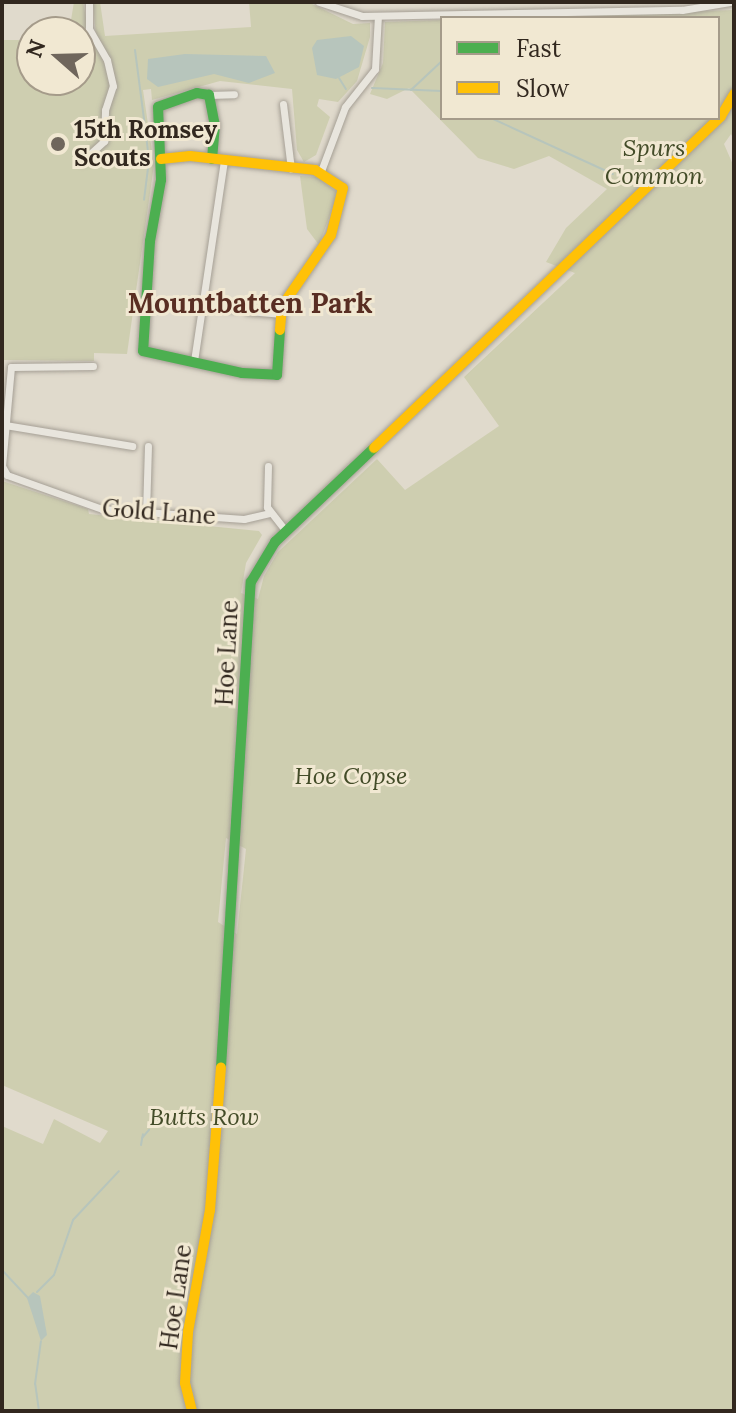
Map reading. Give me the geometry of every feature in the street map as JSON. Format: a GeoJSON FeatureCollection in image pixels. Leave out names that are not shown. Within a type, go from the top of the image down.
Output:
{"type":"FeatureCollection","features":[{"type":"Feature","properties":{"kind":"street"},"geometry":{"type":"LineString","coordinates":[[82,161],[104,141],[113,86],[110,68],[89,29],[89,2]]}},
{"type":"Feature","properties":{"kind":"street"},"geometry":{"type":"LineString","coordinates":[[319,2],[344,14],[378,16],[565,7],[682,10],[731,2]]}},
{"type":"Feature","properties":{"kind":"street"},"geometry":{"type":"LineString","coordinates":[[444,2],[444,14]]}},
{"type":"Feature","properties":{"kind":"street"},"geometry":{"type":"LineString","coordinates":[[321,171],[345,107],[375,69],[378,16]]}},
{"type":"Feature","properties":{"kind":"street"},"geometry":{"type":"LineString","coordinates":[[161,159],[218,160],[321,171],[343,188],[342,204],[325,247],[286,296],[280,314],[277,375],[242,373],[143,351],[161,159],[158,107],[197,93],[234,94]]}},
{"type":"Feature","properties":{"kind":"street","name":"Hoe Lane"},"geometry":{"type":"LineString","coordinates":[[720,117],[734,94]]}},
{"type":"Feature","properties":{"kind":"street"},"geometry":{"type":"LineString","coordinates":[[194,361],[204,305],[218,160],[209,95]]}},
{"type":"Feature","properties":{"kind":"street"},"geometry":{"type":"LineString","coordinates":[[283,104],[291,169]]}},
{"type":"Feature","properties":{"kind":"street","name":"Hoe Lane"},"geometry":{"type":"LineString","coordinates":[[192,1411],[185,1383],[188,1332],[210,1210],[238,850],[249,597],[260,561],[286,531],[717,120]]}},
{"type":"Feature","properties":{"kind":"street"},"geometry":{"type":"LineString","coordinates":[[204,305],[235,308]]}},
{"type":"Feature","properties":{"kind":"street"},"geometry":{"type":"LineString","coordinates":[[248,311],[280,314]]}},
{"type":"Feature","properties":{"kind":"street","name":"Gold Lane"},"geometry":{"type":"LineString","coordinates":[[93,366],[11,367],[2,466],[12,478],[92,507],[244,519],[269,513]]}},
{"type":"Feature","properties":{"kind":"street"},"geometry":{"type":"LineString","coordinates":[[5,425],[132,446]]}},
{"type":"Feature","properties":{"kind":"street"},"geometry":{"type":"LineString","coordinates":[[146,513],[148,446]]}},
{"type":"Feature","properties":{"kind":"street"},"geometry":{"type":"LineString","coordinates":[[268,466],[269,513],[286,531]]}},
{"type":"Feature","properties":{"kind":"green space"},"geometry":{"type":"Polygon","coordinates":[[[74,2],[83,2],[86,16],[72,16],[74,2]]]}},
{"type":"Feature","properties":{"kind":"green space"},"geometry":{"type":"Polygon","coordinates":[[[93,2],[100,2],[105,36],[251,27],[249,2],[308,2],[353,24],[370,23],[370,37],[357,81],[338,102],[319,99],[317,106],[330,117],[316,155],[304,162],[297,150],[292,89],[220,81],[152,100],[151,89],[143,90],[154,165],[127,354],[94,353],[94,361],[2,360],[2,40],[16,40],[16,96],[96,96],[96,16],[93,2]]]}},
{"type":"Feature","properties":{"kind":"green space"},"geometry":{"type":"Polygon","coordinates":[[[734,10],[734,140],[731,134],[724,144],[734,167],[734,1411],[2,1411],[2,1126],[43,1144],[54,1119],[100,1143],[108,1131],[2,1085],[2,481],[88,509],[89,514],[259,531],[262,535],[246,563],[241,593],[258,599],[264,576],[278,552],[377,459],[405,490],[499,426],[464,377],[575,273],[546,262],[566,228],[607,189],[549,156],[514,169],[478,158],[441,120],[720,120],[720,16],[562,16],[734,10]],[[226,838],[218,922],[237,934],[246,849],[226,838]]]}},
{"type":"Feature","properties":{"kind":"green space"},"geometry":{"type":"Polygon","coordinates":[[[440,20],[440,119],[409,88],[387,99],[370,94],[383,63],[385,22],[440,20]]]}},
{"type":"Feature","properties":{"kind":"green space"},"geometry":{"type":"Polygon","coordinates":[[[300,176],[317,177],[338,193],[319,245],[307,229],[300,176]]]}},
{"type":"Feature","properties":{"kind":"shaded area"},"geometry":{"type":"Polygon","coordinates":[[[351,36],[364,46],[359,67],[336,79],[317,75],[312,48],[317,40],[351,36]]]}},
{"type":"Feature","properties":{"kind":"shaded area"},"geometry":{"type":"Polygon","coordinates":[[[185,54],[266,56],[275,73],[249,83],[214,74],[158,87],[147,79],[148,59],[185,54]]]}},
{"type":"Feature","properties":{"kind":"shaded area"},"geometry":{"type":"Polygon","coordinates":[[[33,1292],[40,1296],[47,1335],[41,1341],[27,1298],[33,1292]]]}},
{"type":"Feature","properties":{"kind":"waterway"},"geometry":{"type":"LineString","coordinates":[[135,50],[144,119]]}},
{"type":"Feature","properties":{"kind":"waterway"},"geometry":{"type":"LineString","coordinates":[[411,90],[440,63]]}},
{"type":"Feature","properties":{"kind":"waterway"},"geometry":{"type":"LineString","coordinates":[[339,78],[346,89]]}},
{"type":"Feature","properties":{"kind":"waterway"},"geometry":{"type":"LineString","coordinates":[[372,88],[440,91]]}},
{"type":"Feature","properties":{"kind":"waterway"},"geometry":{"type":"LineString","coordinates":[[144,119],[149,160],[144,200]]}},
{"type":"Feature","properties":{"kind":"waterway"},"geometry":{"type":"LineString","coordinates":[[495,120],[613,174]]}},
{"type":"Feature","properties":{"kind":"waterway"},"geometry":{"type":"LineString","coordinates":[[142,1138],[149,1130]]}},
{"type":"Feature","properties":{"kind":"waterway"},"geometry":{"type":"LineString","coordinates":[[141,1145],[143,1134]]}},
{"type":"Feature","properties":{"kind":"waterway"},"geometry":{"type":"LineString","coordinates":[[37,1292],[54,1275],[73,1220],[119,1171]]}},
{"type":"Feature","properties":{"kind":"waterway"},"geometry":{"type":"LineString","coordinates":[[2,1270],[28,1298]]}},
{"type":"Feature","properties":{"kind":"waterway"},"geometry":{"type":"LineString","coordinates":[[39,1411],[35,1384],[41,1341]]}},
{"type":"Feature","properties":{"kind":"traffic: fast"},"geometry":{"type":"LineString","coordinates":[[212,159],[215,126],[209,95],[197,93],[158,107],[161,180],[150,241],[143,351],[242,373],[277,375],[280,330]]}},
{"type":"Feature","properties":{"kind":"traffic: fast"},"geometry":{"type":"LineString","coordinates":[[221,1067],[251,582],[275,542],[374,448]]}},
{"type":"Feature","properties":{"kind":"traffic: slow"},"geometry":{"type":"LineString","coordinates":[[720,117],[734,94]]}},
{"type":"Feature","properties":{"kind":"traffic: slow"},"geometry":{"type":"LineString","coordinates":[[374,448],[717,120]]}},
{"type":"Feature","properties":{"kind":"traffic: slow"},"geometry":{"type":"LineString","coordinates":[[161,159],[190,156],[315,170],[343,188],[331,235],[282,306],[280,330]]}},
{"type":"Feature","properties":{"kind":"traffic: slow"},"geometry":{"type":"LineString","coordinates":[[192,1411],[185,1383],[188,1332],[210,1210],[221,1067]]}},
{"type":"Feature","properties":{"kind":"place","name":"15th Romsey Scouts"},"geometry":{"type":"Point","coordinates":[58,144]}},
{"type":"Feature","properties":{"kind":"district","name":"Mountbatten Park"},"geometry":{"type":"Point","coordinates":[250,303]}},
{"type":"Feature","properties":{"kind":"park label","name":"Spurs Common"},"geometry":{"type":"Point","coordinates":[654,162]}},
{"type":"Feature","properties":{"kind":"park label","name":"Hoe Copse"},"geometry":{"type":"Point","coordinates":[351,776]}},
{"type":"Feature","properties":{"kind":"park label","name":"Butts Row"},"geometry":{"type":"Point","coordinates":[204,1117]}}]}
